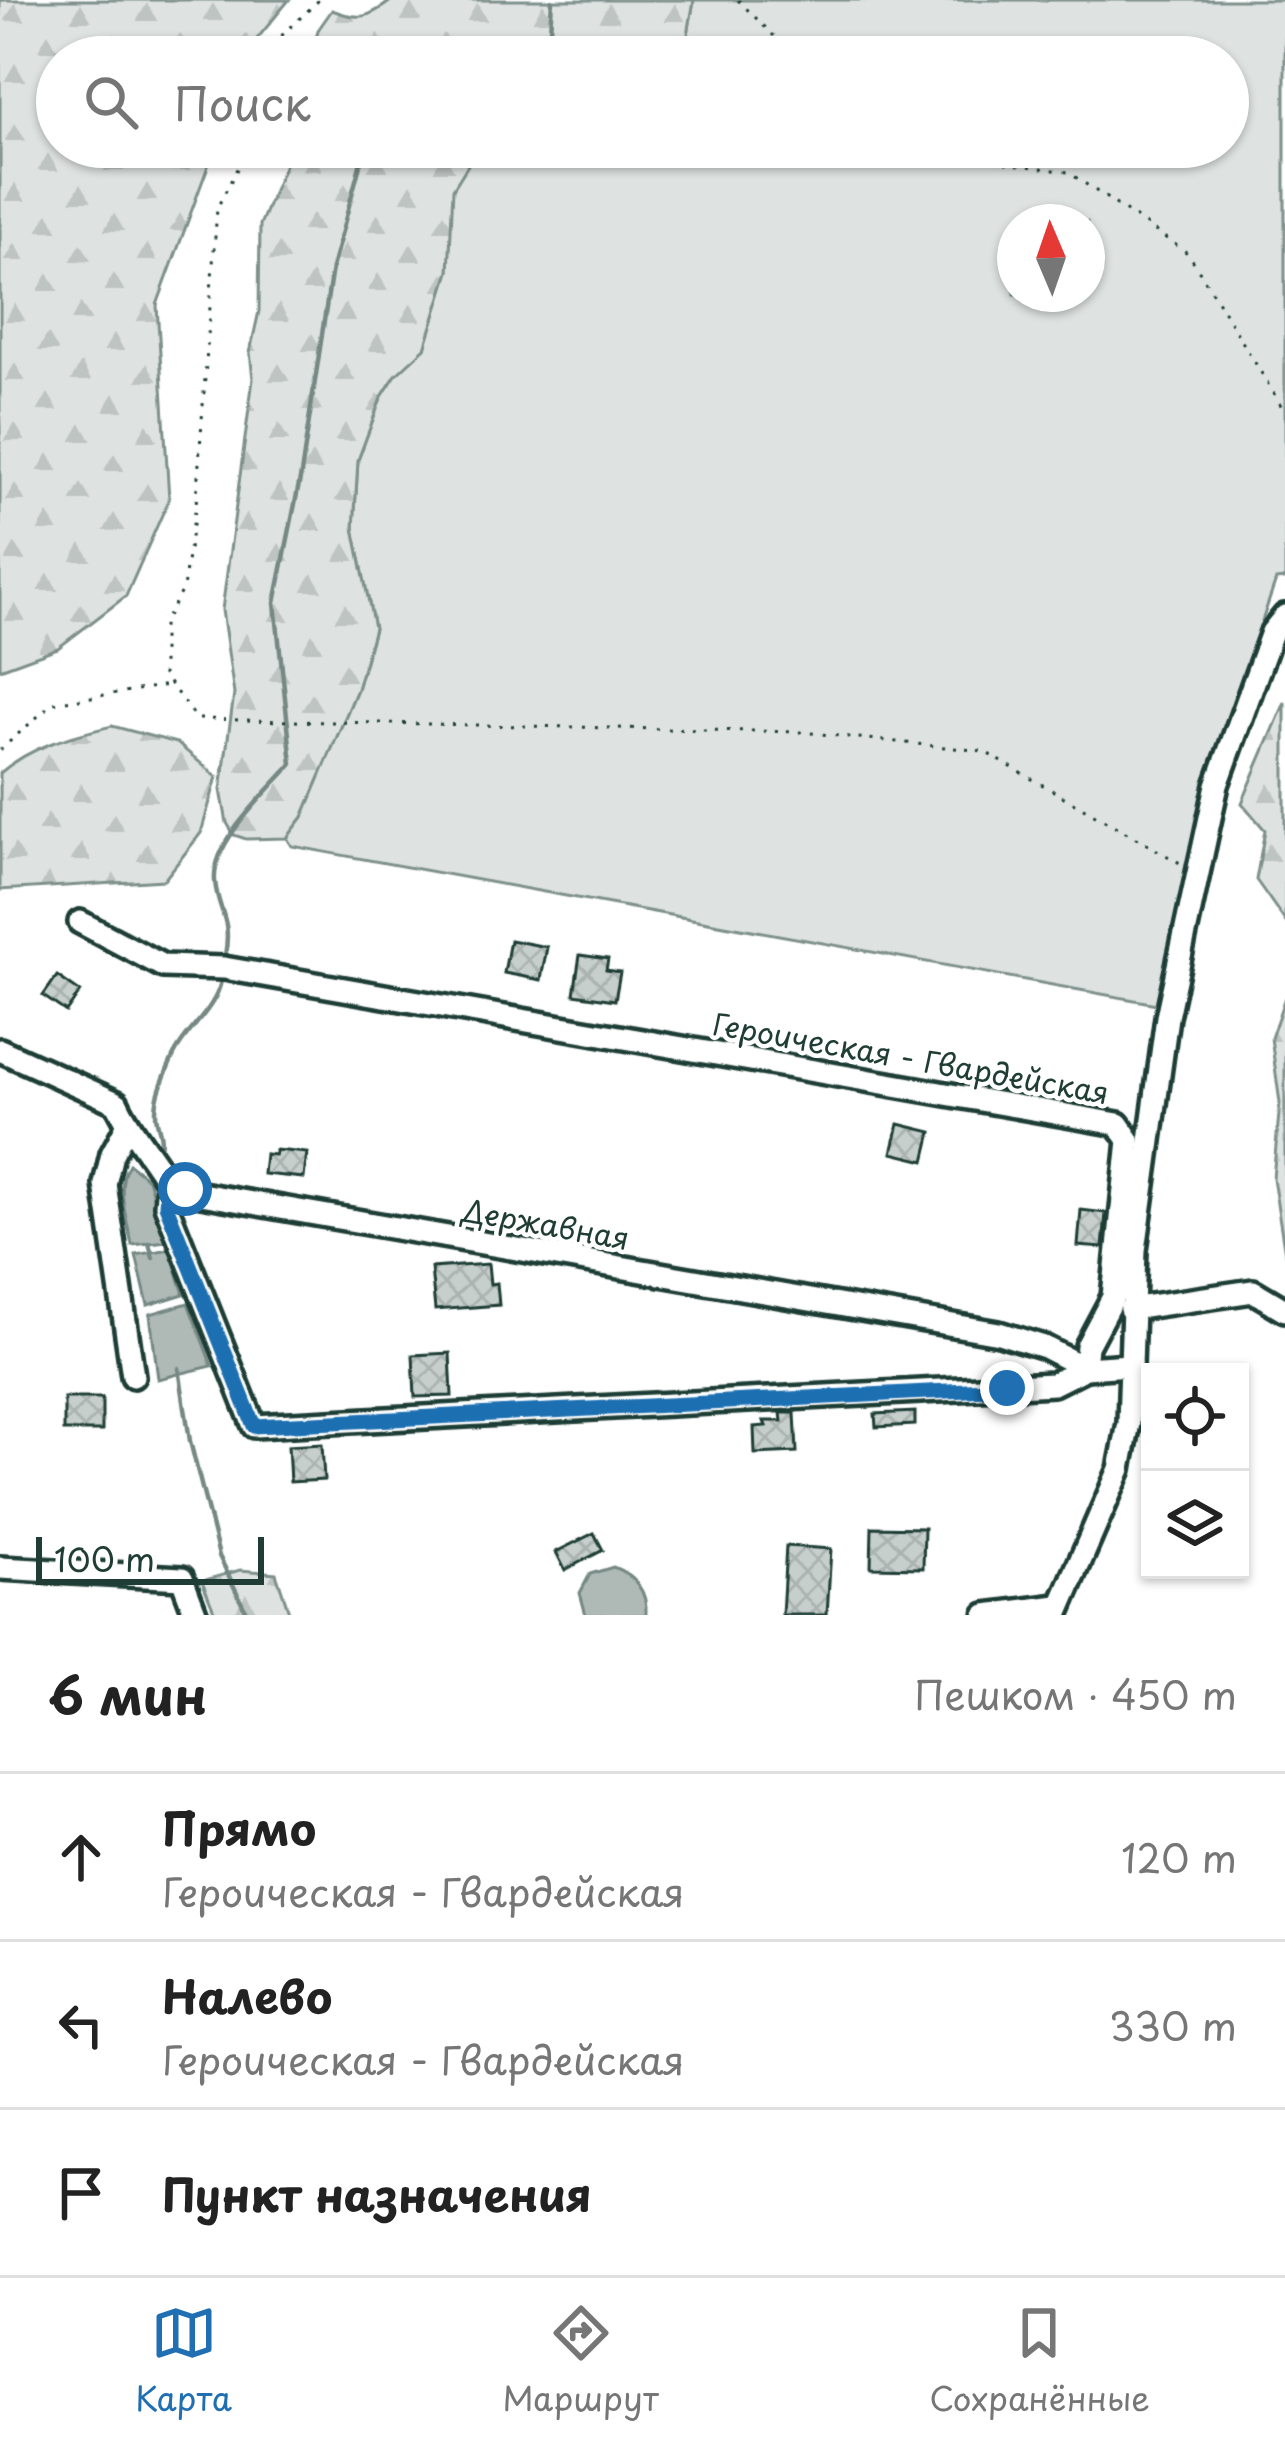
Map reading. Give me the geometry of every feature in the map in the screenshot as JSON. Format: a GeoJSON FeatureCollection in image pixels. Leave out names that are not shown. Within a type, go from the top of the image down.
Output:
{"type":"FeatureCollection","features":[{"type":"Feature","properties":{"kind":"street"},"geometry":{"type":"LineString","coordinates":[[986,1615],[1058,1611],[1120,1468],[1130,1423],[1130,1310],[1164,1036],[1216,785],[1272,632],[1285,616]]}},
{"type":"Feature","properties":{"kind":"street","name":"Героическая - Гвардейская"},"geometry":{"type":"LineString","coordinates":[[80,922],[163,966],[224,968],[1118,1124],[1129,1140],[1113,1297],[1087,1346],[1085,1368]]}},
{"type":"Feature","properties":{"kind":"street"},"geometry":{"type":"LineString","coordinates":[[0,1050],[117,1103],[127,1126],[138,1135],[168,1183],[166,1205],[254,1426],[1007,1388],[1053,1384],[1085,1368]]}},
{"type":"Feature","properties":{"kind":"street"},"geometry":{"type":"LineString","coordinates":[[127,1126],[112,1154],[105,1184],[133,1376]]}},
{"type":"Feature","properties":{"kind":"street","name":"Державная"},"geometry":{"type":"LineString","coordinates":[[168,1183],[201,1193],[999,1333],[1044,1347],[1085,1368],[1130,1365]]}},
{"type":"Feature","properties":{"kind":"street"},"geometry":{"type":"LineString","coordinates":[[1130,1310],[1253,1291],[1285,1310]]}},
{"type":"Feature","properties":{"kind":"street"},"geometry":{"type":"LineString","coordinates":[[0,1568],[182,1578],[196,1615]]}},
{"type":"Feature","properties":{"kind":"path"},"geometry":{"type":"LineString","coordinates":[[281,36],[319,0]]}},
{"type":"Feature","properties":{"kind":"path"},"geometry":{"type":"LineString","coordinates":[[738,0],[773,36]]}},
{"type":"Feature","properties":{"kind":"path"},"geometry":{"type":"LineString","coordinates":[[237,168],[217,208],[196,506],[183,588],[163,624],[163,675],[197,719],[801,732],[983,751],[1198,872]]}},
{"type":"Feature","properties":{"kind":"path"},"geometry":{"type":"LineString","coordinates":[[1040,168],[1068,172],[1189,254],[1285,412]]}},
{"type":"Feature","properties":{"kind":"path"},"geometry":{"type":"LineString","coordinates":[[0,750],[53,703],[170,685]]}},
{"type":"Feature","properties":{"kind":"green space"},"geometry":{"type":"Polygon","coordinates":[[[0,0],[289,0],[259,36],[36,36],[36,168],[207,168],[157,305],[169,499],[126,596],[58,648],[0,669],[0,0]]]}},
{"type":"Feature","properties":{"kind":"green space"},"geometry":{"type":"Polygon","coordinates":[[[392,0],[694,0],[688,36],[317,36],[332,10],[350,16],[377,11],[392,0]]]}},
{"type":"Feature","properties":{"kind":"green space"},"geometry":{"type":"Polygon","coordinates":[[[694,0],[1285,0],[1285,579],[1276,580],[1204,791],[1162,1005],[292,846],[287,838],[303,817],[357,689],[374,629],[354,528],[358,460],[381,398],[395,375],[425,348],[449,271],[452,189],[466,168],[1249,168],[1249,36],[688,36],[694,0]]]}},
{"type":"Feature","properties":{"kind":"green space"},"geometry":{"type":"Polygon","coordinates":[[[283,168],[466,168],[453,189],[449,271],[425,348],[396,375],[381,398],[358,460],[354,528],[374,628],[357,689],[303,817],[287,838],[246,839],[234,835],[227,823],[221,790],[234,694],[222,610],[253,379],[250,352],[259,311],[260,225],[283,168]]]}},
{"type":"Feature","properties":{"kind":"green space"},"geometry":{"type":"Polygon","coordinates":[[[1285,702],[1285,921],[1256,880],[1265,830],[1242,803],[1285,702]]]}},
{"type":"Feature","properties":{"kind":"green space"},"geometry":{"type":"Polygon","coordinates":[[[112,726],[177,743],[217,777],[201,833],[164,880],[0,890],[0,773],[39,748],[112,726]]]}},
{"type":"Feature","properties":{"kind":"green space"},"geometry":{"type":"Polygon","coordinates":[[[1285,997],[1285,1254],[1273,1178],[1280,1103],[1271,1038],[1285,997]]]}},
{"type":"Feature","properties":{"kind":"green space"},"geometry":{"type":"Polygon","coordinates":[[[240,1570],[276,1573],[290,1615],[216,1615],[202,1581],[240,1570]]]}},
{"type":"Feature","properties":{"kind":"shaded area"},"geometry":{"type":"Polygon","coordinates":[[[129,1164],[148,1179],[167,1241],[132,1245],[122,1193],[129,1164]]]}},
{"type":"Feature","properties":{"kind":"shaded area"},"geometry":{"type":"Polygon","coordinates":[[[170,1249],[184,1294],[148,1305],[136,1255],[170,1249]]]}},
{"type":"Feature","properties":{"kind":"shaded area"},"geometry":{"type":"Polygon","coordinates":[[[188,1303],[212,1366],[158,1379],[150,1314],[188,1303]]]}},
{"type":"Feature","properties":{"kind":"shaded area"},"geometry":{"type":"Polygon","coordinates":[[[613,1567],[638,1585],[646,1615],[586,1615],[580,1593],[590,1574],[613,1567]]]}},
{"type":"Feature","properties":{"kind":"building"},"geometry":{"type":"Polygon","coordinates":[[[510,940],[547,947],[541,980],[504,973],[510,940]]]}},
{"type":"Feature","properties":{"kind":"building"},"geometry":{"type":"Polygon","coordinates":[[[580,955],[608,959],[606,970],[620,972],[615,1000],[574,994],[580,955]]]}},
{"type":"Feature","properties":{"kind":"building"},"geometry":{"type":"Polygon","coordinates":[[[57,976],[80,992],[66,1012],[43,996],[57,976]]]}},
{"type":"Feature","properties":{"kind":"building"},"geometry":{"type":"Polygon","coordinates":[[[899,1124],[932,1132],[925,1161],[892,1153],[899,1124]]]}},
{"type":"Feature","properties":{"kind":"building"},"geometry":{"type":"Polygon","coordinates":[[[275,1150],[307,1153],[304,1178],[263,1174],[265,1154],[275,1155],[275,1150]]]}},
{"type":"Feature","properties":{"kind":"building"},"geometry":{"type":"Polygon","coordinates":[[[1081,1210],[1106,1213],[1103,1248],[1078,1246],[1081,1210]]]}},
{"type":"Feature","properties":{"kind":"building"},"geometry":{"type":"Polygon","coordinates":[[[488,1264],[490,1284],[497,1283],[499,1305],[435,1310],[431,1268],[488,1264]]]}},
{"type":"Feature","properties":{"kind":"building"},"geometry":{"type":"Polygon","coordinates":[[[450,1353],[452,1396],[415,1397],[413,1355],[450,1353]]]}},
{"type":"Feature","properties":{"kind":"building"},"geometry":{"type":"Polygon","coordinates":[[[64,1398],[102,1398],[102,1431],[64,1431],[64,1398]]]}},
{"type":"Feature","properties":{"kind":"building"},"geometry":{"type":"Polygon","coordinates":[[[915,1412],[915,1425],[876,1427],[875,1414],[915,1412]]]}},
{"type":"Feature","properties":{"kind":"building"},"geometry":{"type":"Polygon","coordinates":[[[781,1413],[795,1413],[797,1452],[755,1454],[754,1427],[766,1426],[764,1421],[782,1421],[781,1413]]]}},
{"type":"Feature","properties":{"kind":"building"},"geometry":{"type":"Polygon","coordinates":[[[322,1444],[324,1480],[290,1482],[288,1446],[322,1444]]]}},
{"type":"Feature","properties":{"kind":"building"},"geometry":{"type":"Polygon","coordinates":[[[872,1527],[924,1528],[923,1568],[871,1567],[872,1527]]]}},
{"type":"Feature","properties":{"kind":"building"},"geometry":{"type":"Polygon","coordinates":[[[594,1533],[603,1550],[565,1570],[556,1552],[594,1533]]]}},
{"type":"Feature","properties":{"kind":"building"},"geometry":{"type":"Polygon","coordinates":[[[786,1546],[831,1549],[827,1615],[782,1615],[786,1546]]]}},
{"type":"Feature","properties":{"kind":"waterway"},"geometry":{"type":"LineString","coordinates":[[537,36],[550,30],[552,0]]}},
{"type":"Feature","properties":{"kind":"waterway"},"geometry":{"type":"LineString","coordinates":[[225,956],[227,932],[216,866],[231,834],[292,764],[275,603],[301,474],[332,268],[359,168]]}},
{"type":"Feature","properties":{"kind":"waterway"},"geometry":{"type":"LineString","coordinates":[[160,1150],[156,1105],[161,1087],[174,1055],[213,1001],[221,981]]}},
{"type":"Feature","properties":{"kind":"waterway"},"geometry":{"type":"LineString","coordinates":[[149,1243],[153,1258]]}},
{"type":"Feature","properties":{"kind":"waterway"},"geometry":{"type":"LineString","coordinates":[[179,1368],[190,1441],[219,1556],[248,1615]]}},
{"type":"Feature","properties":{"kind":"route"},"geometry":{"type":"LineString","coordinates":[[185,1189],[168,1183],[166,1205],[254,1426],[1007,1388]]}}]}
